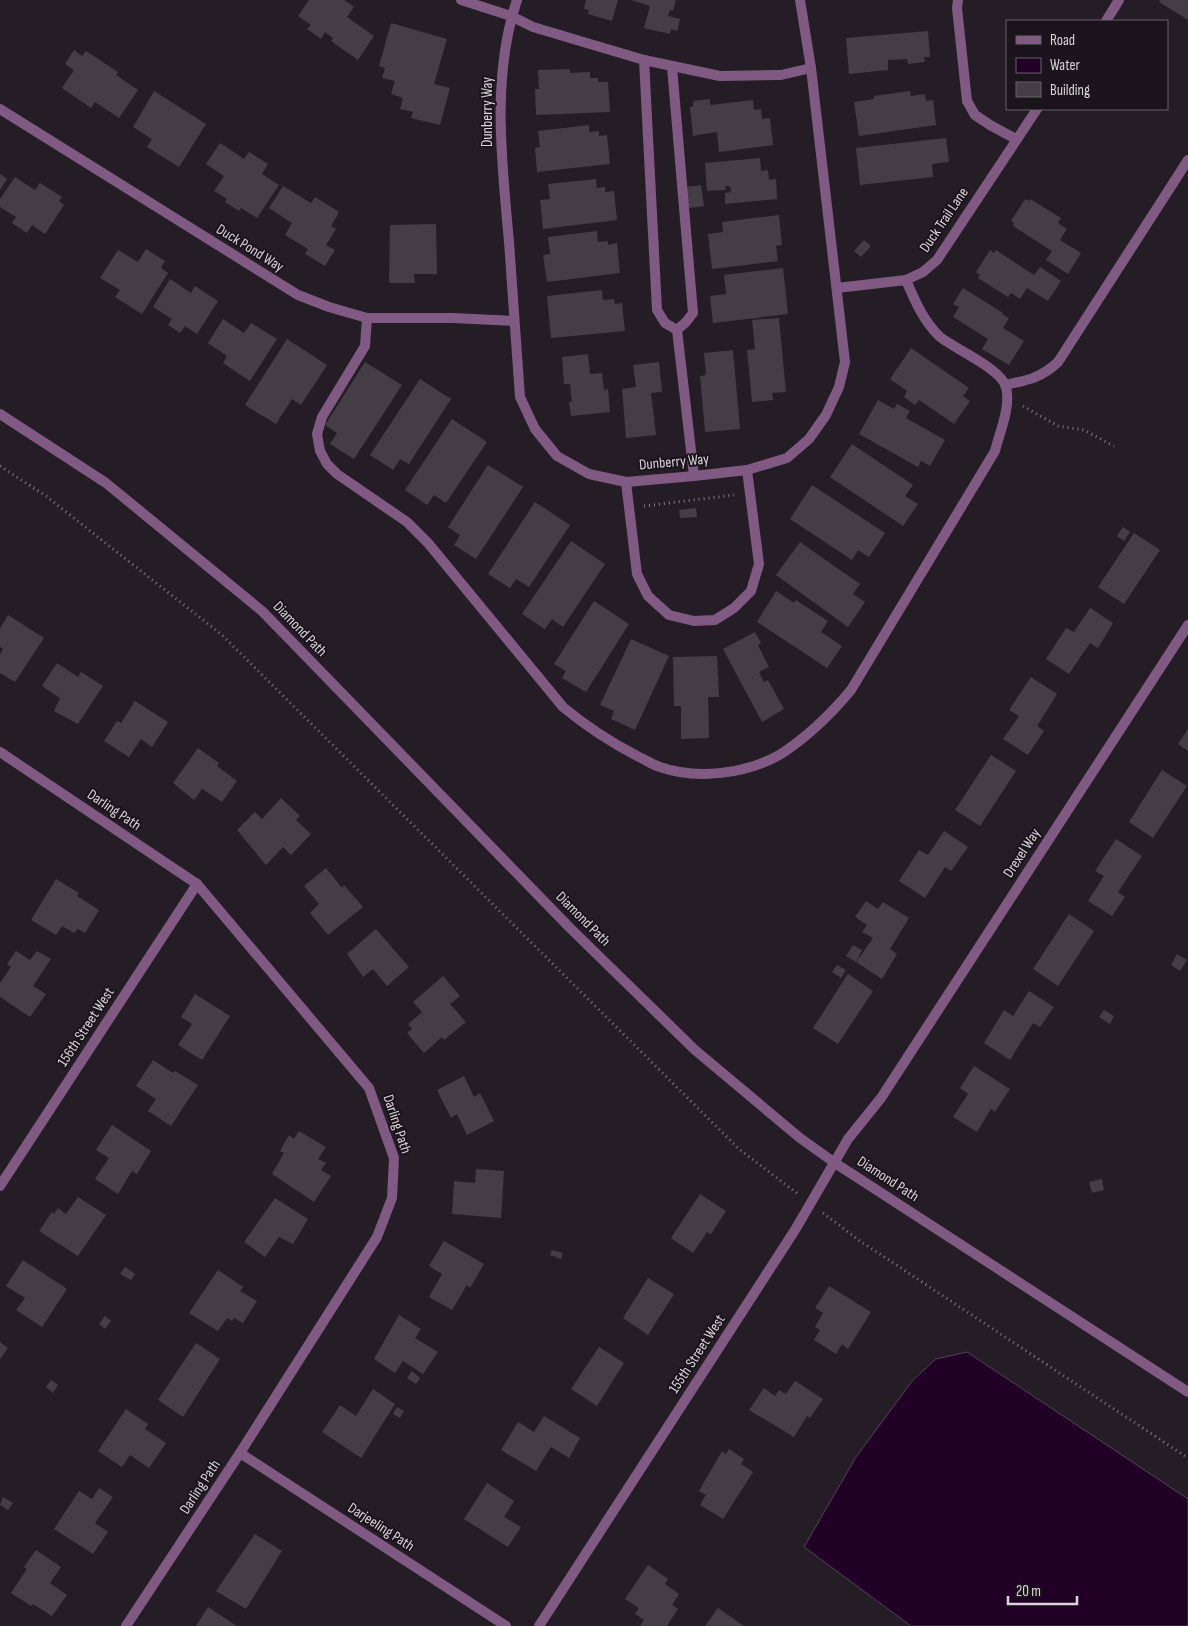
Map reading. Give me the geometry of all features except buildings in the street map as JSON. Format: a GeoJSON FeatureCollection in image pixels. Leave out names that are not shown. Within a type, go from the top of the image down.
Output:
{"type":"FeatureCollection","features":[{"type":"Feature","properties":{"kind":"street"},"geometry":{"type":"LineString","coordinates":[[461,0],[511,16],[533,27],[672,67],[720,76],[781,75],[811,68]]}},
{"type":"Feature","properties":{"kind":"street","name":"Dunberry Way"},"geometry":{"type":"LineString","coordinates":[[517,0],[511,16],[501,76],[501,138],[520,398],[535,428],[557,456],[589,474],[626,482],[747,470],[787,458],[809,439],[826,415],[839,387],[845,362],[811,68],[800,0]]}},
{"type":"Feature","properties":{"kind":"street"},"geometry":{"type":"LineString","coordinates":[[958,0],[957,8],[967,101],[975,115],[990,126],[1016,139]]}},
{"type":"Feature","properties":{"kind":"street"},"geometry":{"type":"LineString","coordinates":[[1107,20],[1119,0]]}},
{"type":"Feature","properties":{"kind":"street"},"geometry":{"type":"LineString","coordinates":[[644,60],[657,310],[665,323],[677,330]]}},
{"type":"Feature","properties":{"kind":"street"},"geometry":{"type":"LineString","coordinates":[[672,67],[693,313],[677,330]]}},
{"type":"Feature","properties":{"kind":"street","name":"Duck Pond Way"},"geometry":{"type":"LineString","coordinates":[[0,109],[298,296],[367,318],[453,318],[514,321]]}},
{"type":"Feature","properties":{"kind":"street","name":"Duck Trail Lane"},"geometry":{"type":"LineString","coordinates":[[837,288],[906,280],[923,272],[937,260],[1036,110]]}},
{"type":"Feature","properties":{"kind":"street"},"geometry":{"type":"LineString","coordinates":[[1005,385],[1032,380],[1047,372],[1058,362],[1188,160]]}},
{"type":"Feature","properties":{"kind":"street"},"geometry":{"type":"LineString","coordinates":[[367,318],[365,346],[322,417],[317,434],[320,450],[327,464],[337,474],[407,522],[428,543],[563,707],[589,728],[659,767],[688,774],[707,776],[746,768],[780,754],[831,714],[851,690],[995,451],[1006,411],[1007,397],[1005,385],[989,368],[942,338],[931,327],[922,315],[906,280]]}},
{"type":"Feature","properties":{"kind":"street"},"geometry":{"type":"LineString","coordinates":[[677,330],[694,476]]}},
{"type":"Feature","properties":{"kind":"street","name":"Diamond Path"},"geometry":{"type":"LineString","coordinates":[[0,414],[106,483],[262,611],[570,928],[695,1050],[800,1138],[1188,1392]]}},
{"type":"Feature","properties":{"kind":"street"},"geometry":{"type":"LineString","coordinates":[[626,482],[638,574],[648,596],[669,614],[694,621],[715,620],[734,608],[751,591],[759,564],[747,470]]}},
{"type":"Feature","properties":{"kind":"street","name":"Drexel Way"},"geometry":{"type":"LineString","coordinates":[[880,1098],[1188,625]]}},
{"type":"Feature","properties":{"kind":"street","name":"Darling Path"},"geometry":{"type":"LineString","coordinates":[[0,752],[197,884],[370,1088],[394,1158],[392,1198],[377,1237],[240,1453],[126,1626]]}},
{"type":"Feature","properties":{"kind":"street","name":"156th Street West"},"geometry":{"type":"LineString","coordinates":[[0,1186],[197,884]]}},
{"type":"Feature","properties":{"kind":"street","name":"155th Street West"},"geometry":{"type":"LineString","coordinates":[[539,1626],[811,1204],[848,1139],[880,1098]]}},
{"type":"Feature","properties":{"kind":"street","name":"Darjeeling Path"},"geometry":{"type":"LineString","coordinates":[[240,1453],[506,1626]]}},
{"type":"Feature","properties":{"kind":"path"},"geometry":{"type":"LineString","coordinates":[[1007,397],[1058,426],[1084,430],[1114,446]]}},
{"type":"Feature","properties":{"kind":"path"},"geometry":{"type":"LineString","coordinates":[[0,466],[46,496],[222,635],[740,1149],[860,1241],[1188,1458]]}},
{"type":"Feature","properties":{"kind":"path"},"geometry":{"type":"LineString","coordinates":[[630,508],[750,493]]}},
{"type":"Feature","properties":{"kind":"water"},"geometry":{"type":"Polygon","coordinates":[[[967,1352],[1188,1499],[1188,1626],[911,1626],[804,1547],[856,1457],[913,1380],[936,1359],[967,1352]]]}}]}
